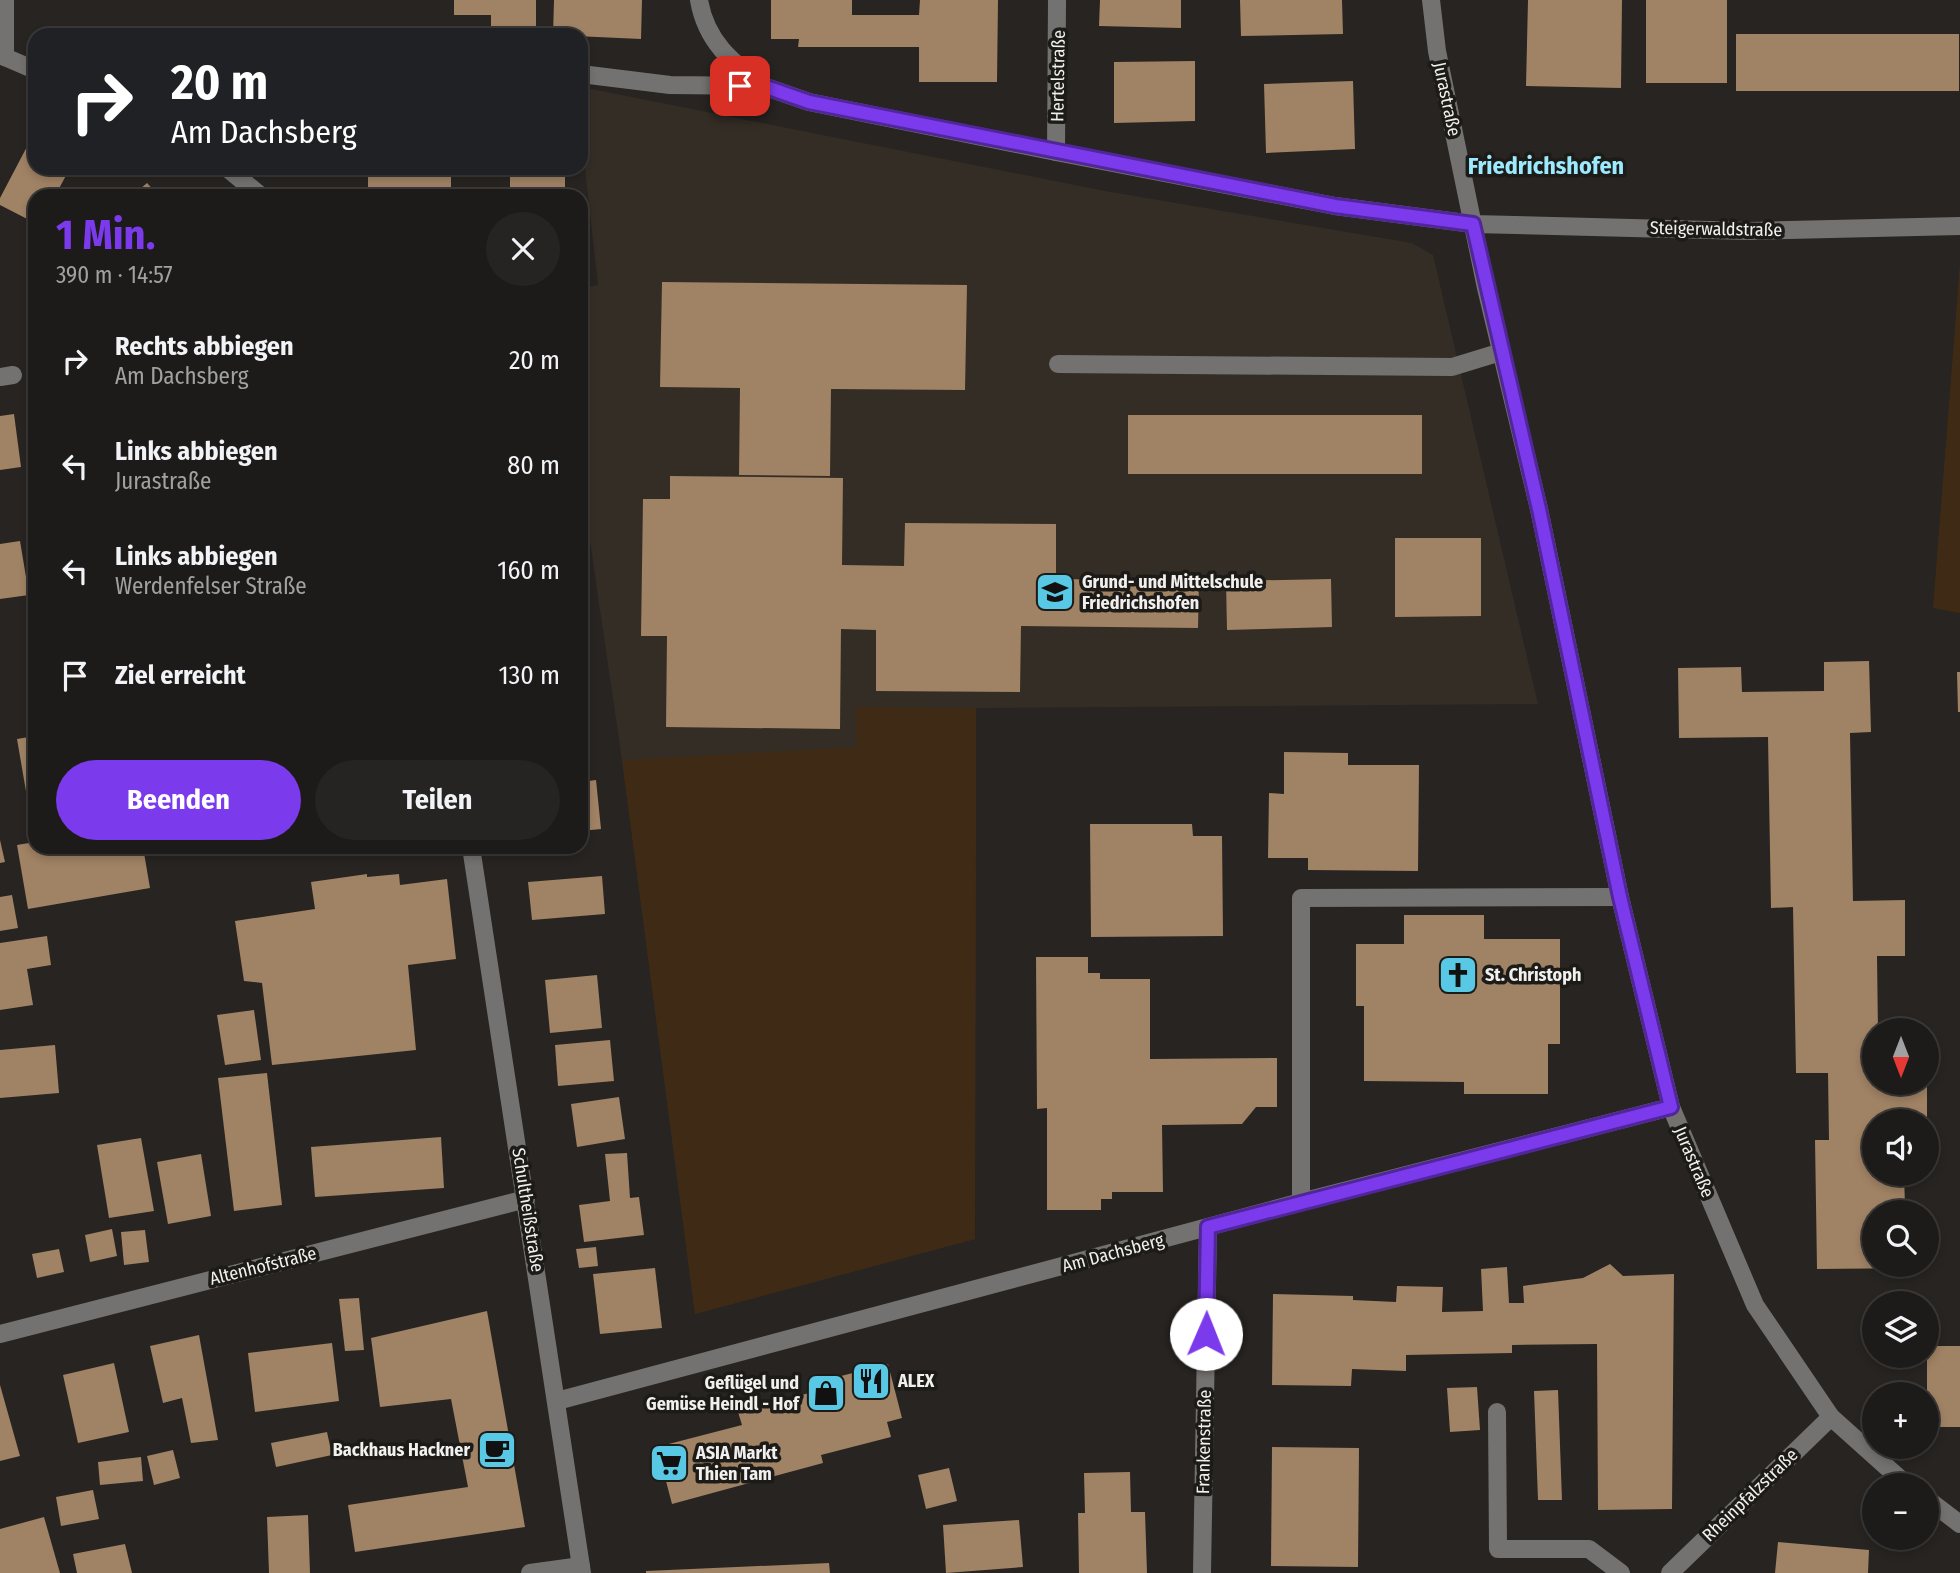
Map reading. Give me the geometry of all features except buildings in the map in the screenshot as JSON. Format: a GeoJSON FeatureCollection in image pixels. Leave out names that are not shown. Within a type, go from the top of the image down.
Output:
{"type":"FeatureCollection","features":[{"type":"Feature","properties":{"kind":"street"},"geometry":{"type":"LineString","coordinates":[[5,0],[3,56],[28,67]]}},
{"type":"Feature","properties":{"kind":"street"},"geometry":{"type":"LineString","coordinates":[[699,0],[702,16],[724,55],[763,86]]}},
{"type":"Feature","properties":{"kind":"street","name":"Hertelstraße"},"geometry":{"type":"LineString","coordinates":[[1056,152],[1057,0]]}},
{"type":"Feature","properties":{"kind":"street","name":"Jurastraße"},"geometry":{"type":"LineString","coordinates":[[1431,0],[1437,51],[1473,224],[1539,509],[1620,897],[1671,1107],[1755,1305],[1831,1417],[1893,1473]]}},
{"type":"Feature","properties":{"kind":"street"},"geometry":{"type":"LineString","coordinates":[[588,75],[670,85],[763,86]]}},
{"type":"Feature","properties":{"kind":"street","name":"Steigerwaldstraße"},"geometry":{"type":"LineString","coordinates":[[763,86],[809,102],[1056,152],[1335,206],[1473,224],[1748,231],[1960,226]]}},
{"type":"Feature","properties":{"kind":"street"},"geometry":{"type":"LineString","coordinates":[[236,175],[252,189]]}},
{"type":"Feature","properties":{"kind":"street"},"geometry":{"type":"LineString","coordinates":[[1058,364],[1452,367],[1501,352]]}},
{"type":"Feature","properties":{"kind":"street","name":"Schultheißstraße"},"geometry":{"type":"LineString","coordinates":[[472,854],[582,1570]]}},
{"type":"Feature","properties":{"kind":"street"},"geometry":{"type":"LineString","coordinates":[[1301,1202],[1301,898],[1620,897]]}},
{"type":"Feature","properties":{"kind":"street","name":"Am Dachsberg"},"geometry":{"type":"LineString","coordinates":[[557,1402],[1301,1202],[1671,1107]]}},
{"type":"Feature","properties":{"kind":"street","name":"Altenhofstraße"},"geometry":{"type":"LineString","coordinates":[[0,1334],[526,1199]]}},
{"type":"Feature","properties":{"kind":"street","name":"Frankenstraße"},"geometry":{"type":"LineString","coordinates":[[1202,1573],[1208,1227]]}},
{"type":"Feature","properties":{"kind":"street"},"geometry":{"type":"LineString","coordinates":[[1497,1412],[1497,1549],[1589,1549],[1621,1573]]}},
{"type":"Feature","properties":{"kind":"street","name":"Rheinpfalzstraße"},"geometry":{"type":"LineString","coordinates":[[1670,1573],[1831,1417]]}},
{"type":"Feature","properties":{"kind":"street"},"geometry":{"type":"LineString","coordinates":[[1939,1508],[1960,1524]]}},
{"type":"Feature","properties":{"kind":"street"},"geometry":{"type":"LineString","coordinates":[[530,1573],[582,1570]]}},
{"type":"Feature","properties":{"kind":"shaded area","name":"Grund- und Mittelschule Friedrichshofen"},"geometry":{"type":"Polygon","coordinates":[[[588,88],[1105,191],[1412,243],[1433,255],[1538,704],[976,708],[975,1239],[695,1314],[622,760],[588,528],[588,287],[598,285],[587,189],[588,88]]]}},
{"type":"Feature","properties":{"kind":"shaded area"},"geometry":{"type":"Polygon","coordinates":[[[1960,263],[1960,613],[1933,608],[1960,263]]]}},
{"type":"Feature","properties":{"kind":"shaded area"},"geometry":{"type":"Polygon","coordinates":[[[855,707],[976,708],[975,1239],[695,1314],[622,760],[857,747],[855,707]]]}},
{"type":"Feature","properties":{"kind":"place","name":"Grund- und Mittelschule Friedrichshofen"},"geometry":{"type":"Point","coordinates":[1055,592]}},
{"type":"Feature","properties":{"kind":"place","name":"St. Christoph"},"geometry":{"type":"Point","coordinates":[1458,975]}},
{"type":"Feature","properties":{"kind":"place","name":"ALEX"},"geometry":{"type":"Point","coordinates":[871,1381]}},
{"type":"Feature","properties":{"kind":"place","name":"Geflügel und Gemüse Heindl - Hof"},"geometry":{"type":"Point","coordinates":[826,1393]}},
{"type":"Feature","properties":{"kind":"place","name":"Backhaus Hackner"},"geometry":{"type":"Point","coordinates":[497,1450]}},
{"type":"Feature","properties":{"kind":"place","name":"ASIA Markt Thien Tam"},"geometry":{"type":"Point","coordinates":[669,1463]}},
{"type":"Feature","properties":{"kind":"district","name":"Friedrichshofen"},"geometry":{"type":"Point","coordinates":[1546,166]}},
{"type":"Feature","properties":{"kind":"route"},"geometry":{"type":"LineString","coordinates":[[740,86],[763,86],[809,102],[1335,206],[1473,224],[1539,509],[1620,897],[1671,1107],[1208,1227],[1206,1334]]}}]}
